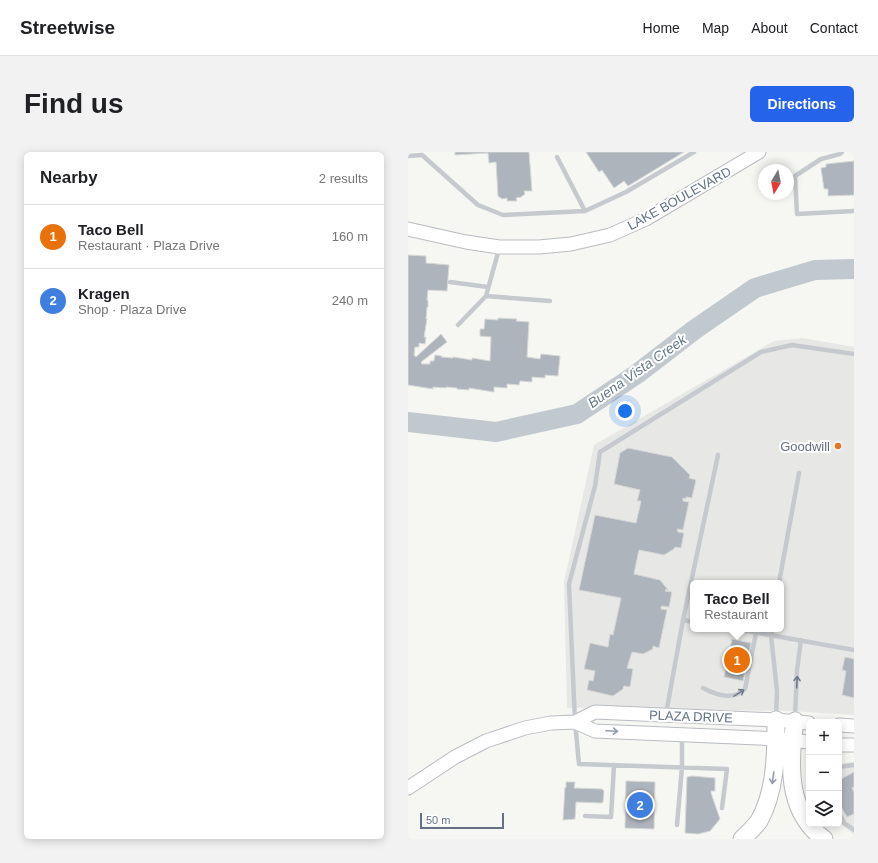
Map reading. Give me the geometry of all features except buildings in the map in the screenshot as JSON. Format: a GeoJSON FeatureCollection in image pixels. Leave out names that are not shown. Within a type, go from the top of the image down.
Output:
{"type":"FeatureCollection","features":[{"type":"Feature","properties":{"kind":"highway"},"geometry":{"type":"LineString","coordinates":[[776,720],[792,741],[792,788],[804,819],[817,834],[824,839]]}},
{"type":"Feature","properties":{"kind":"highway"},"geometry":{"type":"LineString","coordinates":[[742,839],[758,821],[766,806],[771,788],[775,758],[792,741],[802,722]]}},
{"type":"Feature","properties":{"kind":"main road","name":"LAKE BOULEVARD"},"geometry":{"type":"LineString","coordinates":[[408,229],[466,242],[499,247],[539,248],[571,244],[610,235],[646,219],[759,152]]}},
{"type":"Feature","properties":{"kind":"main road","name":"PLAZA DRIVE"},"geometry":{"type":"LineString","coordinates":[[408,788],[455,757],[486,741],[525,728],[575,722],[595,712],[802,722]]}},
{"type":"Feature","properties":{"kind":"main road","name":"PLAZA DRIVE"},"geometry":{"type":"LineString","coordinates":[[575,722],[595,731],[792,741]]}},
{"type":"Feature","properties":{"kind":"main road"},"geometry":{"type":"LineString","coordinates":[[842,726],[854,726]]}},
{"type":"Feature","properties":{"kind":"main road"},"geometry":{"type":"LineString","coordinates":[[842,745],[854,745]]}},
{"type":"Feature","properties":{"kind":"lane"},"geometry":{"type":"LineString","coordinates":[[408,156],[422,155],[478,205],[503,215],[585,211],[626,192],[694,152]]}},
{"type":"Feature","properties":{"kind":"lane"},"geometry":{"type":"LineString","coordinates":[[842,152],[840,154],[821,159],[795,176],[797,214],[854,211]]}},
{"type":"Feature","properties":{"kind":"lane"},"geometry":{"type":"LineString","coordinates":[[557,157],[585,211]]}},
{"type":"Feature","properties":{"kind":"lane"},"geometry":{"type":"LineString","coordinates":[[458,325],[486,296],[499,247]]}},
{"type":"Feature","properties":{"kind":"lane"},"geometry":{"type":"LineString","coordinates":[[450,282],[488,287]]}},
{"type":"Feature","properties":{"kind":"lane"},"geometry":{"type":"LineString","coordinates":[[486,296],[550,301]]}},
{"type":"Feature","properties":{"kind":"lane"},"geometry":{"type":"LineString","coordinates":[[722,808],[727,769],[579,764],[575,722],[569,584],[595,486],[600,452],[761,352],[792,345],[854,354]]}},
{"type":"Feature","properties":{"kind":"lane"},"geometry":{"type":"LineString","coordinates":[[691,580],[718,455]]}},
{"type":"Feature","properties":{"kind":"lane"},"geometry":{"type":"LineString","coordinates":[[780,580],[799,473]]}},
{"type":"Feature","properties":{"kind":"lane"},"geometry":{"type":"LineString","coordinates":[[665,715],[690,587]]}},
{"type":"Feature","properties":{"kind":"lane"},"geometry":{"type":"LineString","coordinates":[[683,620],[690,621]]}},
{"type":"Feature","properties":{"kind":"lane"},"geometry":{"type":"LineString","coordinates":[[751,632],[854,650]]}},
{"type":"Feature","properties":{"kind":"lane"},"geometry":{"type":"LineString","coordinates":[[771,632],[770,635],[777,691],[776,720]]}},
{"type":"Feature","properties":{"kind":"lane"},"geometry":{"type":"LineString","coordinates":[[703,688],[715,694],[733,696],[740,694],[745,689],[756,633]]}},
{"type":"Feature","properties":{"kind":"lane"},"geometry":{"type":"LineString","coordinates":[[801,640],[797,670],[802,722]]}},
{"type":"Feature","properties":{"kind":"lane"},"geometry":{"type":"LineString","coordinates":[[677,824],[682,767],[682,735]]}},
{"type":"Feature","properties":{"kind":"lane"},"geometry":{"type":"LineString","coordinates":[[585,816],[610,817],[614,765]]}},
{"type":"Feature","properties":{"kind":"lane"},"geometry":{"type":"LineString","coordinates":[[842,767],[854,765]]}},
{"type":"Feature","properties":{"kind":"lane"},"geometry":{"type":"LineString","coordinates":[[842,819],[844,823],[854,830]]}},
{"type":"Feature","properties":{"kind":"shaded area"},"geometry":{"type":"Polygon","coordinates":[[[803,338],[854,347],[854,715],[790,711],[567,708],[564,582],[594,445],[774,341],[803,338]]]}},
{"type":"Feature","properties":{"kind":"shaded area"},"geometry":{"type":"Polygon","coordinates":[[[854,762],[854,835],[842,825],[842,764],[854,762]]]}},
{"type":"Feature","properties":{"kind":"waterway","name":"Buena Vista Creek"},"geometry":{"type":"LineString","coordinates":[[408,422],[496,432],[577,414],[637,374],[694,330],[755,288],[815,270],[854,269]]}},
{"type":"Feature","properties":{"kind":"place","name":"Goodwill"},"geometry":{"type":"Point","coordinates":[838,446]}},
{"type":"Feature","properties":{"kind":"place","name":"Taco Bell"},"geometry":{"type":"Point","coordinates":[737,660]}},
{"type":"Feature","properties":{"kind":"place","name":"Kragen"},"geometry":{"type":"Point","coordinates":[640,805]}}]}
